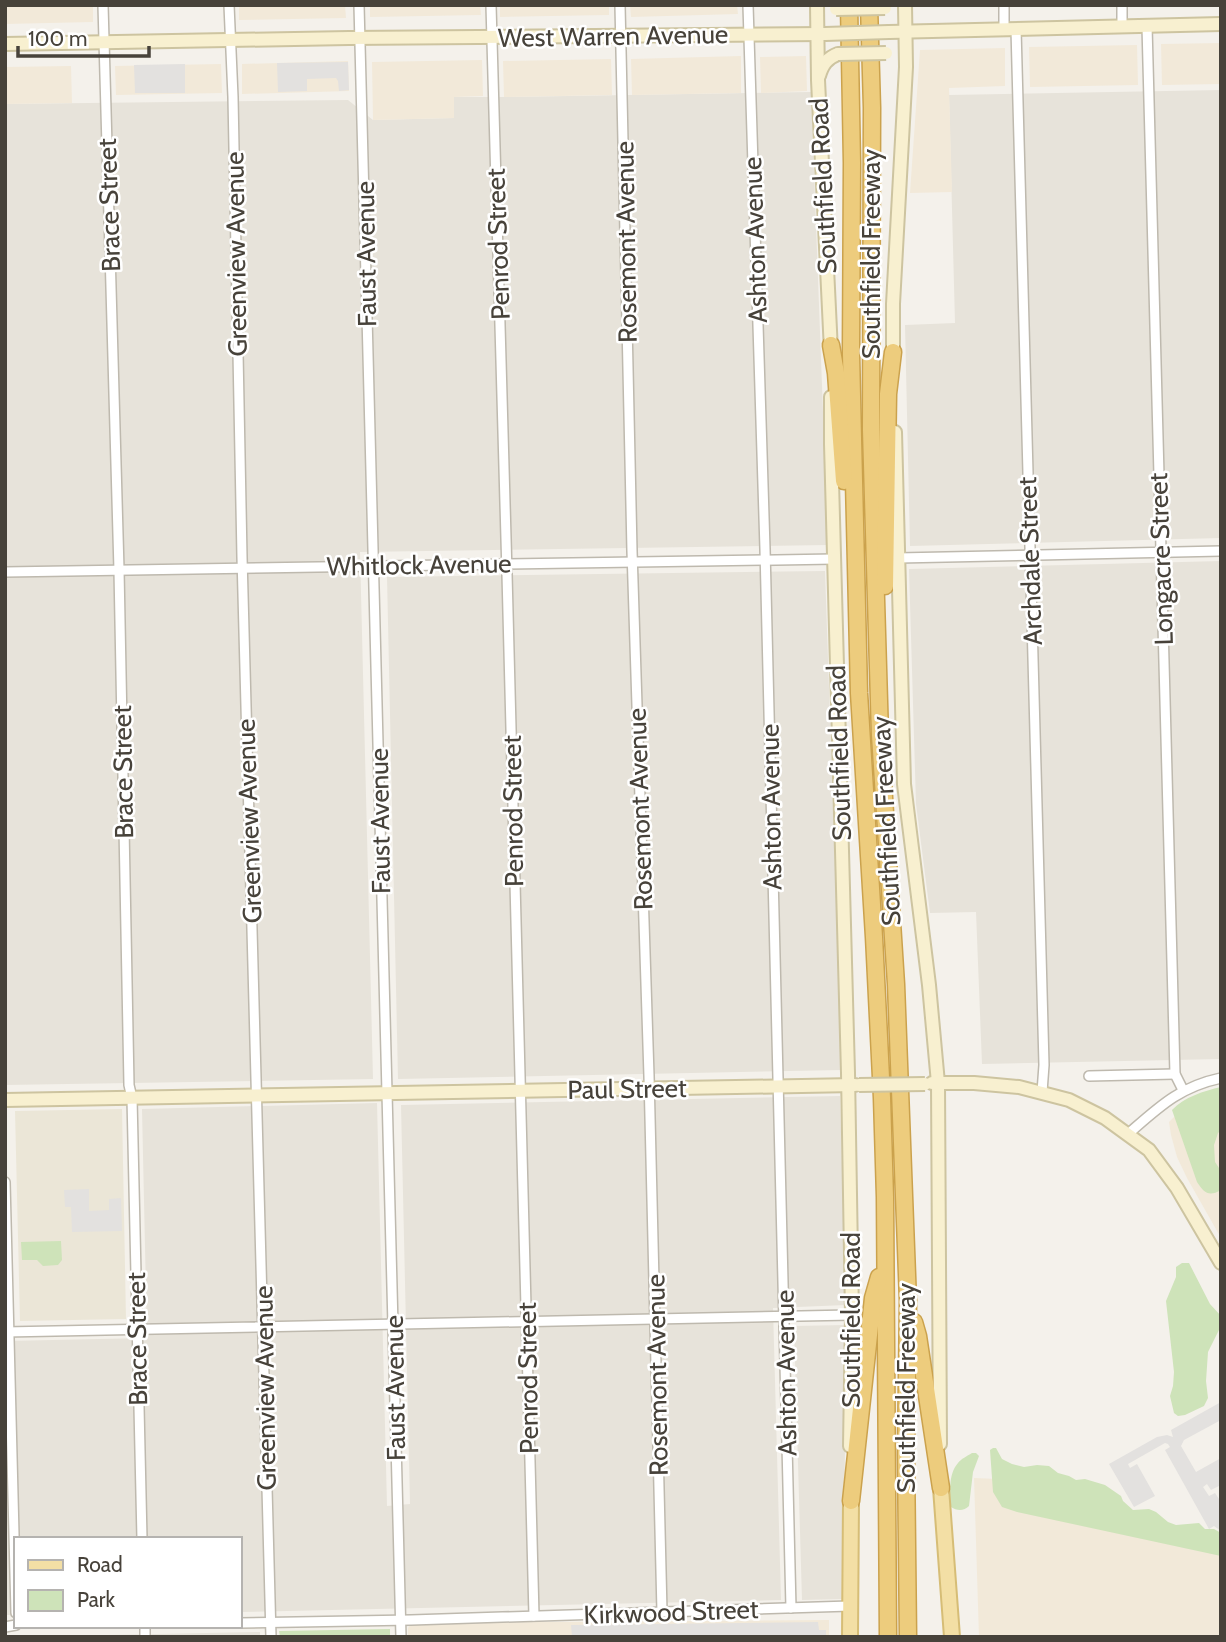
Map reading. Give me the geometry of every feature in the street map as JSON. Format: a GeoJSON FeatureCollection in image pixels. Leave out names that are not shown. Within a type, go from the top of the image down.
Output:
{"type":"FeatureCollection","features":[{"type":"Feature","properties":{"kind":"highway","name":"Southfield Freeway"},"geometry":{"type":"LineString","coordinates":[[883,6],[872,108],[871,430],[880,735],[896,984],[908,1301],[908,1637]]}},
{"type":"Feature","properties":{"kind":"highway","name":"Southfield Freeway"},"geometry":{"type":"LineString","coordinates":[[838,7],[852,163],[851,354],[859,693],[883,1098],[888,1637]]}},
{"type":"Feature","properties":{"kind":"highway"},"geometry":{"type":"LineString","coordinates":[[831,345],[836,373],[858,633]]}},
{"type":"Feature","properties":{"kind":"highway"},"geometry":{"type":"LineString","coordinates":[[879,672],[884,636],[888,394],[893,352]]}},
{"type":"Feature","properties":{"kind":"highway"},"geometry":{"type":"LineString","coordinates":[[851,1500],[873,1298],[884,1254]]}},
{"type":"Feature","properties":{"kind":"highway"},"geometry":{"type":"LineString","coordinates":[[908,1301],[918,1336],[941,1488]]}},
{"type":"Feature","properties":{"kind":"main road","name":"Southfield Road"},"geometry":{"type":"LineString","coordinates":[[817,5],[821,34],[818,80],[831,345],[834,559],[854,1085],[851,1500]]}},
{"type":"Feature","properties":{"kind":"main road"},"geometry":{"type":"LineString","coordinates":[[905,5],[906,76],[893,304],[904,784],[929,985],[941,1488],[952,1634]]}},
{"type":"Feature","properties":{"kind":"main road"},"geometry":{"type":"LineString","coordinates":[[838,7],[883,6]]}},
{"type":"Feature","properties":{"kind":"main road","name":"West Warren Avenue"},"geometry":{"type":"LineString","coordinates":[[5,44],[821,34],[1221,24]]}},
{"type":"Feature","properties":{"kind":"main road"},"geometry":{"type":"LineString","coordinates":[[818,80],[824,62],[838,54],[894,55],[901,62],[906,76]]}},
{"type":"Feature","properties":{"kind":"main road","name":"Paul Street"},"geometry":{"type":"LineString","coordinates":[[5,1100],[995,1084],[1042,1092],[1069,1100],[1088,1109],[1149,1150],[1177,1188],[1221,1263]]}},
{"type":"Feature","properties":{"kind":"main road"},"geometry":{"type":"LineString","coordinates":[[850,1637],[851,1500]]}},
{"type":"Feature","properties":{"kind":"street","name":"Brace Street"},"geometry":{"type":"LineString","coordinates":[[103,5],[142,1537]]}},
{"type":"Feature","properties":{"kind":"street","name":"Greenview Avenue"},"geometry":{"type":"LineString","coordinates":[[229,5],[271,1637]]}},
{"type":"Feature","properties":{"kind":"street","name":"Faust Avenue"},"geometry":{"type":"LineString","coordinates":[[359,5],[401,1637]]}},
{"type":"Feature","properties":{"kind":"street","name":"Penrod Street"},"geometry":{"type":"LineString","coordinates":[[491,5],[534,1616]]}},
{"type":"Feature","properties":{"kind":"street","name":"Rosemont Avenue"},"geometry":{"type":"LineString","coordinates":[[620,5],[662,1612]]}},
{"type":"Feature","properties":{"kind":"street","name":"Ashton Avenue"},"geometry":{"type":"LineString","coordinates":[[748,5],[765,560],[791,1608]]}},
{"type":"Feature","properties":{"kind":"street","name":"Archdale Street"},"geometry":{"type":"LineString","coordinates":[[1004,5],[1010,29],[1030,555],[1044,1065],[1042,1092]]}},
{"type":"Feature","properties":{"kind":"street"},"geometry":{"type":"LineString","coordinates":[[1122,5],[1122,27]]}},
{"type":"Feature","properties":{"kind":"street","name":"Longacre Street"},"geometry":{"type":"LineString","coordinates":[[1147,26],[1175,1074],[1183,1090]]}},
{"type":"Feature","properties":{"kind":"street"},"geometry":{"type":"LineString","coordinates":[[898,558],[1221,551]]}},
{"type":"Feature","properties":{"kind":"street","name":"Whitlock Avenue"},"geometry":{"type":"LineString","coordinates":[[5,572],[834,559]]}},
{"type":"Feature","properties":{"kind":"street"},"geometry":{"type":"LineString","coordinates":[[1089,1076],[1175,1074]]}},
{"type":"Feature","properties":{"kind":"street"},"geometry":{"type":"LineString","coordinates":[[1128,1134],[1171,1097],[1194,1085],[1221,1077]]}},
{"type":"Feature","properties":{"kind":"street"},"geometry":{"type":"LineString","coordinates":[[5,1182],[14,1551]]}},
{"type":"Feature","properties":{"kind":"street"},"geometry":{"type":"LineString","coordinates":[[7,1332],[852,1315]]}},
{"type":"Feature","properties":{"kind":"street","name":"Kirkwood Street"},"geometry":{"type":"LineString","coordinates":[[242,1623],[850,1606]]}},
{"type":"Feature","properties":{"kind":"street"},"geometry":{"type":"LineString","coordinates":[[5,1627],[16,1629]]}},
{"type":"Feature","properties":{"kind":"shaded area"},"geometry":{"type":"Polygon","coordinates":[[[5,5],[93,5],[93,22],[5,24],[5,5]]]}},
{"type":"Feature","properties":{"kind":"shaded area"},"geometry":{"type":"Polygon","coordinates":[[[239,5],[345,5],[346,18],[239,20],[239,5]]]}},
{"type":"Feature","properties":{"kind":"shaded area"},"geometry":{"type":"Polygon","coordinates":[[[370,5],[480,5],[481,15],[370,17],[370,5]]]}},
{"type":"Feature","properties":{"kind":"shaded area"},"geometry":{"type":"Polygon","coordinates":[[[500,5],[609,5],[609,15],[500,17],[500,5]]]}},
{"type":"Feature","properties":{"kind":"shaded area"},"geometry":{"type":"Polygon","coordinates":[[[630,5],[737,5],[738,14],[631,17],[630,5]]]}},
{"type":"Feature","properties":{"kind":"shaded area"},"geometry":{"type":"Polygon","coordinates":[[[1221,43],[1221,84],[1162,85],[1161,44],[1221,43]]]}},
{"type":"Feature","properties":{"kind":"shaded area"},"geometry":{"type":"Polygon","coordinates":[[[1137,45],[1138,85],[1030,87],[1029,47],[1137,45]]]}},
{"type":"Feature","properties":{"kind":"shaded area"},"geometry":{"type":"Polygon","coordinates":[[[1005,48],[1005,86],[949,88],[952,192],[910,193],[920,50],[1005,48]]]}},
{"type":"Feature","properties":{"kind":"shaded area"},"geometry":{"type":"Polygon","coordinates":[[[741,56],[741,93],[632,95],[631,59],[741,56]]]}},
{"type":"Feature","properties":{"kind":"shaded area"},"geometry":{"type":"Polygon","coordinates":[[[806,56],[807,91],[761,93],[760,57],[806,56]]]}},
{"type":"Feature","properties":{"kind":"shaded area"},"geometry":{"type":"Polygon","coordinates":[[[611,59],[612,95],[504,97],[503,61],[611,59]]]}},
{"type":"Feature","properties":{"kind":"shaded area"},"geometry":{"type":"Polygon","coordinates":[[[482,60],[483,96],[454,97],[454,118],[373,120],[372,62],[482,60]]]}},
{"type":"Feature","properties":{"kind":"shaded area"},"geometry":{"type":"Polygon","coordinates":[[[348,61],[349,91],[242,94],[242,64],[348,61]]]}},
{"type":"Feature","properties":{"kind":"shaded area"},"geometry":{"type":"Polygon","coordinates":[[[348,62],[349,90],[339,91],[336,78],[307,79],[307,91],[278,92],[277,63],[348,62]]]}},
{"type":"Feature","properties":{"kind":"shaded area"},"geometry":{"type":"Polygon","coordinates":[[[185,64],[185,93],[135,93],[134,65],[185,64]]]}},
{"type":"Feature","properties":{"kind":"shaded area"},"geometry":{"type":"Polygon","coordinates":[[[221,64],[222,93],[116,95],[115,66],[221,64]]]}},
{"type":"Feature","properties":{"kind":"shaded area"},"geometry":{"type":"Polygon","coordinates":[[[71,66],[72,103],[5,104],[5,67],[71,66]]]}},
{"type":"Feature","properties":{"kind":"shaded area"},"geometry":{"type":"Polygon","coordinates":[[[1221,90],[1221,538],[910,546],[905,325],[955,323],[949,95],[1221,90]]]}},
{"type":"Feature","properties":{"kind":"shaded area"},"geometry":{"type":"Polygon","coordinates":[[[811,92],[828,545],[360,552],[373,1079],[5,1085],[5,104],[348,100],[373,120],[454,118],[454,97],[811,92]]]}},
{"type":"Feature","properties":{"kind":"shaded area"},"geometry":{"type":"Polygon","coordinates":[[[1221,561],[1221,1059],[982,1064],[976,912],[930,913],[916,804],[909,569],[1221,561]]]}},
{"type":"Feature","properties":{"kind":"shaded area"},"geometry":{"type":"Polygon","coordinates":[[[825,571],[842,1070],[398,1079],[387,577],[825,571]]]}},
{"type":"Feature","properties":{"kind":"shaded area"},"geometry":{"type":"Polygon","coordinates":[[[1221,1092],[1221,1238],[1177,1157],[1169,1122],[1185,1106],[1221,1092]]]}},
{"type":"Feature","properties":{"kind":"shaded area"},"geometry":{"type":"Polygon","coordinates":[[[840,1096],[846,1305],[773,1308],[781,1600],[242,1612],[242,1537],[14,1537],[14,1615],[5,1615],[5,1341],[147,1338],[142,1109],[377,1103],[387,1506],[410,1504],[401,1105],[840,1096]]]}},
{"type":"Feature","properties":{"kind":"shaded area"},"geometry":{"type":"Polygon","coordinates":[[[122,1109],[126,1319],[20,1321],[15,1111],[122,1109]]]}},
{"type":"Feature","properties":{"kind":"shaded area"},"geometry":{"type":"Polygon","coordinates":[[[89,1189],[89,1211],[109,1210],[109,1199],[121,1198],[122,1231],[72,1232],[71,1207],[65,1207],[64,1190],[89,1189]]]}},
{"type":"Feature","properties":{"kind":"shaded area"},"geometry":{"type":"Polygon","coordinates":[[[845,1325],[843,1599],[802,1600],[794,1326],[845,1325]]]}},
{"type":"Feature","properties":{"kind":"shaded area"},"geometry":{"type":"Polygon","coordinates":[[[1221,1402],[1221,1420],[1184,1440],[1181,1446],[1196,1472],[1221,1458],[1221,1485],[1211,1490],[1207,1484],[1203,1487],[1209,1496],[1215,1493],[1221,1502],[1221,1531],[1214,1526],[1209,1529],[1165,1450],[1170,1447],[1165,1443],[1128,1464],[1130,1468],[1137,1464],[1155,1496],[1134,1507],[1109,1464],[1157,1437],[1173,1437],[1171,1430],[1221,1402]]]}},
{"type":"Feature","properties":{"kind":"shaded area"},"geometry":{"type":"Polygon","coordinates":[[[974,1478],[998,1479],[1221,1550],[1221,1637],[979,1637],[974,1478]]]}},
{"type":"Feature","properties":{"kind":"shaded area"},"geometry":{"type":"Polygon","coordinates":[[[829,1620],[829,1637],[408,1637],[408,1628],[412,1623],[829,1620]]]}},
{"type":"Feature","properties":{"kind":"shaded area"},"geometry":{"type":"Polygon","coordinates":[[[818,1622],[819,1630],[826,1630],[826,1637],[572,1637],[571,1625],[818,1622]]]}},
{"type":"Feature","properties":{"kind":"shaded area"},"geometry":{"type":"Polygon","coordinates":[[[260,1632],[260,1637],[8,1637],[260,1632]]]}},
{"type":"Feature","properties":{"kind":"green space"},"geometry":{"type":"Polygon","coordinates":[[[1221,1087],[1221,1130],[1214,1145],[1215,1162],[1221,1171],[1221,1190],[1210,1193],[1197,1182],[1172,1110],[1188,1098],[1221,1087]]]}},
{"type":"Feature","properties":{"kind":"green space"},"geometry":{"type":"Polygon","coordinates":[[[61,1241],[62,1260],[58,1265],[43,1266],[37,1260],[22,1260],[21,1242],[61,1241]]]}},
{"type":"Feature","properties":{"kind":"green space"},"geometry":{"type":"Polygon","coordinates":[[[1189,1263],[1210,1304],[1221,1316],[1221,1326],[1208,1352],[1208,1398],[1204,1406],[1178,1416],[1174,1413],[1170,1396],[1174,1372],[1166,1301],[1176,1277],[1176,1267],[1189,1263]]]}},
{"type":"Feature","properties":{"kind":"green space"},"geometry":{"type":"Polygon","coordinates":[[[996,1448],[1002,1459],[1012,1464],[1024,1467],[1049,1466],[1076,1480],[1085,1479],[1105,1485],[1121,1496],[1133,1510],[1149,1509],[1176,1525],[1199,1523],[1205,1529],[1214,1529],[1221,1533],[1221,1556],[1002,1507],[993,1492],[990,1450],[996,1448]]]}},
{"type":"Feature","properties":{"kind":"green space"},"geometry":{"type":"Polygon","coordinates":[[[972,1453],[979,1456],[973,1472],[969,1506],[963,1510],[956,1509],[951,1507],[950,1484],[953,1473],[959,1462],[972,1453]]]}},
{"type":"Feature","properties":{"kind":"green space"},"geometry":{"type":"Polygon","coordinates":[[[390,1629],[390,1637],[280,1637],[279,1631],[390,1629]]]}}]}
